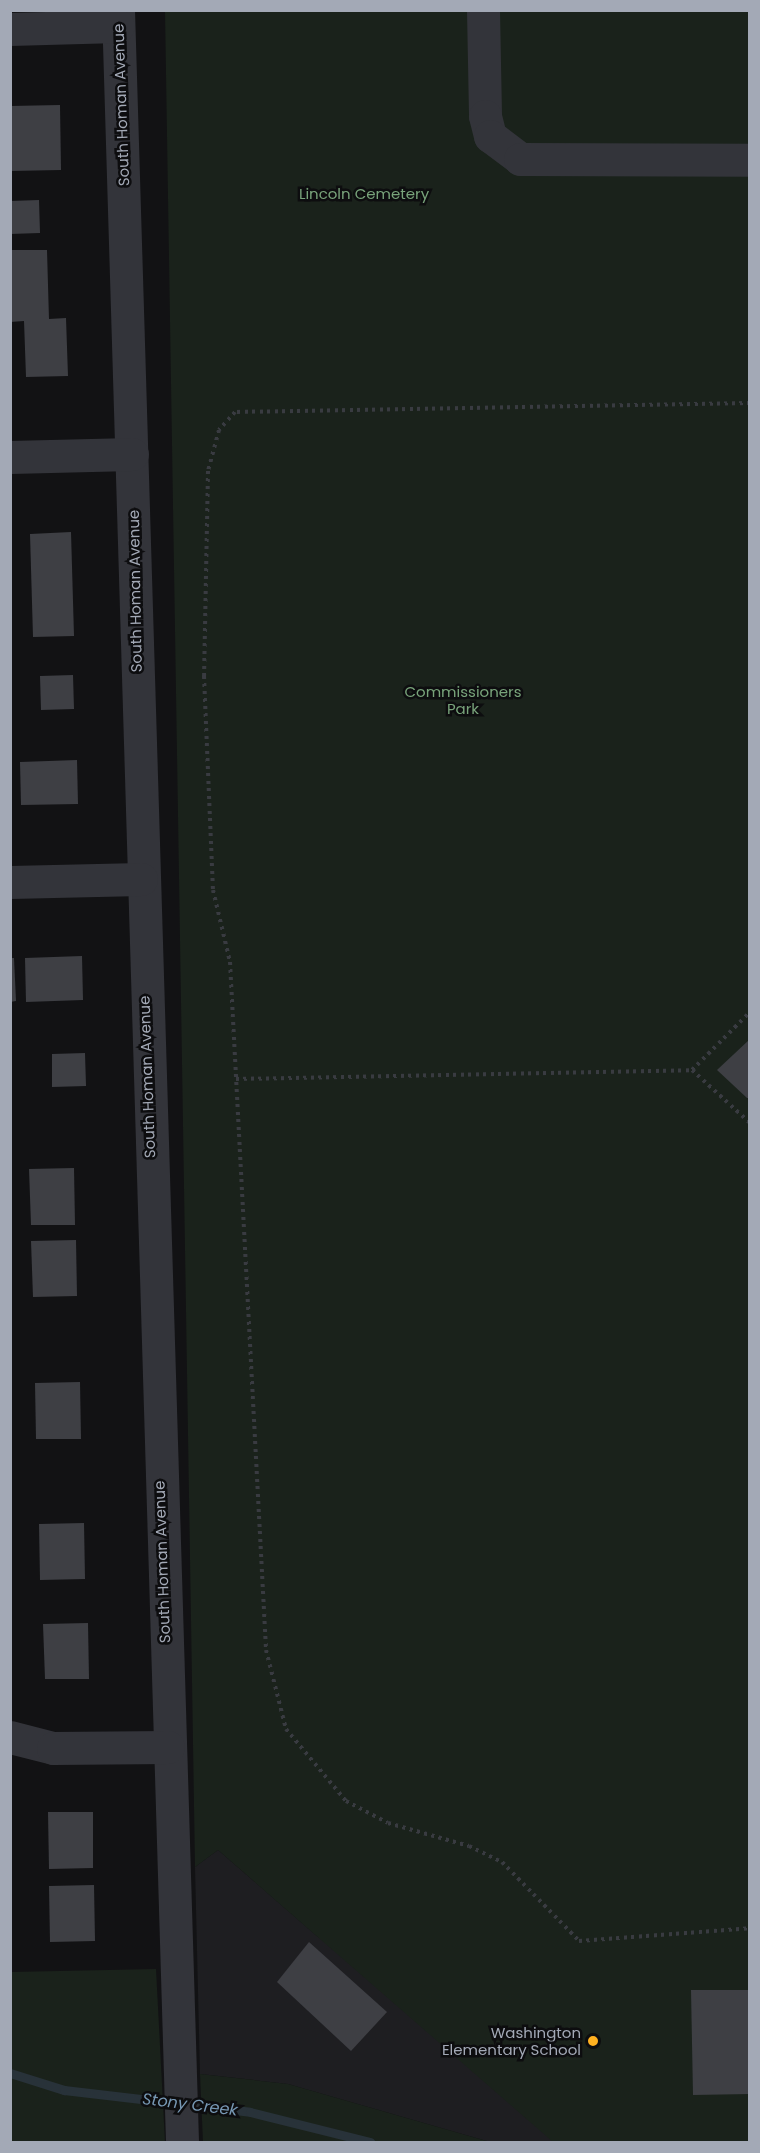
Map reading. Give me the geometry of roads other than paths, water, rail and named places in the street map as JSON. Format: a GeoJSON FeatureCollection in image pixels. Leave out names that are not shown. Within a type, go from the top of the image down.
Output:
{"type":"FeatureCollection","features":[{"type":"Feature","properties":{"kind":"street"},"geometry":{"type":"LineString","coordinates":[[483,10],[485,116],[490,136],[519,159],[750,160]]}},
{"type":"Feature","properties":{"kind":"street"},"geometry":{"type":"LineString","coordinates":[[10,29],[118,19]]}},
{"type":"Feature","properties":{"kind":"street","name":"South Homan Avenue"},"geometry":{"type":"LineString","coordinates":[[118,19],[132,454],[141,879],[181,2120]]}},
{"type":"Feature","properties":{"kind":"street"},"geometry":{"type":"LineString","coordinates":[[10,457],[132,454]]}},
{"type":"Feature","properties":{"kind":"street"},"geometry":{"type":"LineString","coordinates":[[10,882],[141,879]]}},
{"type":"Feature","properties":{"kind":"street"},"geometry":{"type":"LineString","coordinates":[[10,1737],[53,1748],[168,1747]]}},
{"type":"Feature","properties":{"kind":"waterway","name":"Stony Creek"},"geometry":{"type":"LineString","coordinates":[[10,2073],[64,2090],[250,2112],[370,2142]]}},
{"type":"Feature","properties":{"kind":"place","name":"Washington Elementary School"},"geometry":{"type":"Point","coordinates":[593,2041]}},
{"type":"Feature","properties":{"kind":"park label","name":"Lincoln Cemetery"},"geometry":{"type":"Point","coordinates":[364,194]}},
{"type":"Feature","properties":{"kind":"park label","name":"Commissioners Park"},"geometry":{"type":"Point","coordinates":[463,700]}}]}
